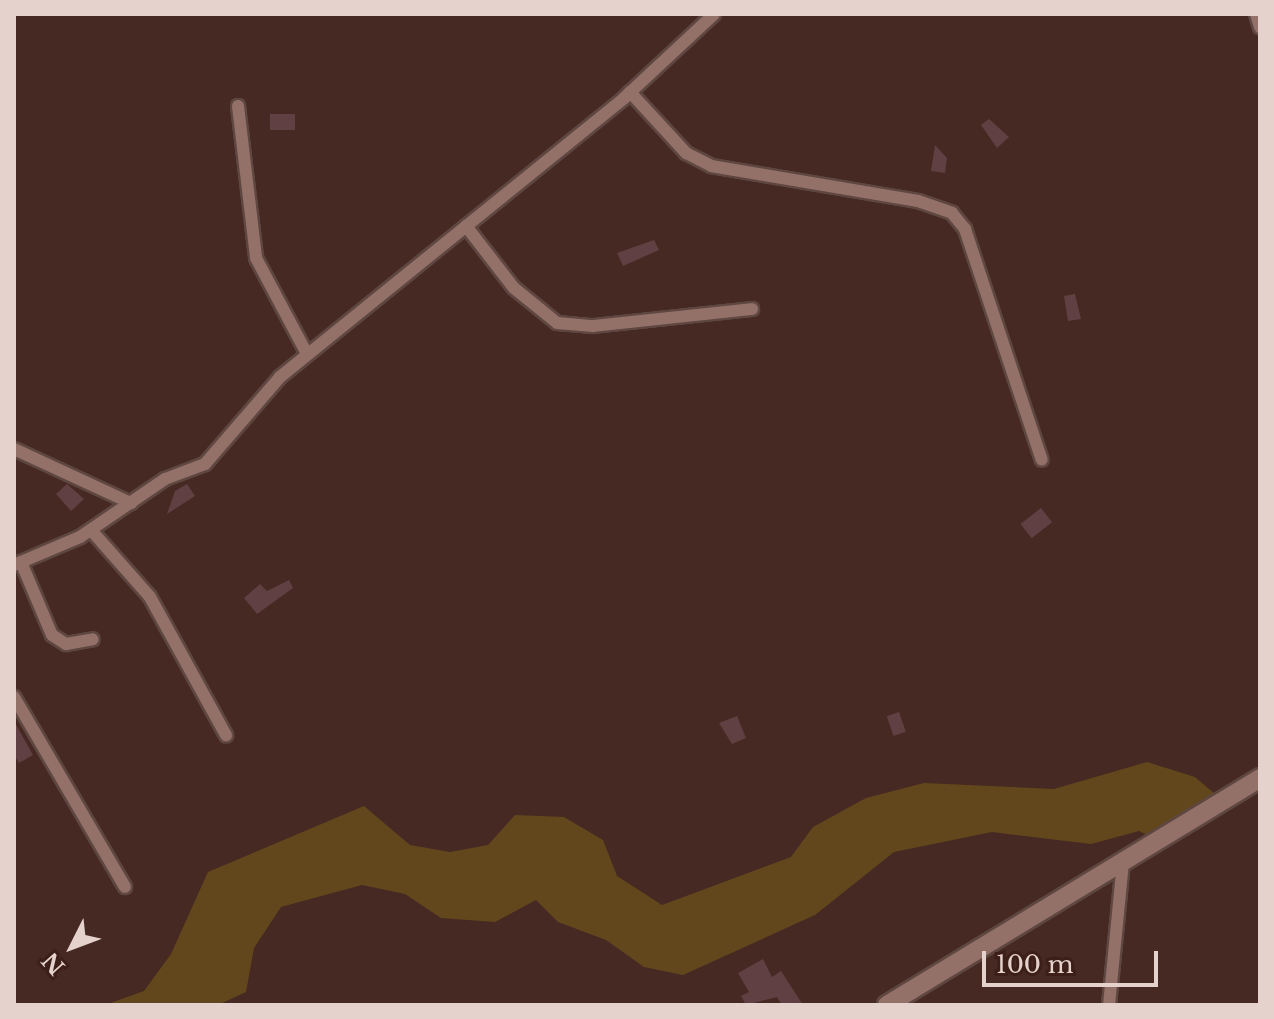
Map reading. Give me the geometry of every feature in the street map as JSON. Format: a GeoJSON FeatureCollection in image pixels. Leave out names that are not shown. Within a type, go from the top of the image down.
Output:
{"type":"FeatureCollection","features":[{"type":"Feature","properties":{"kind":"street"},"geometry":{"type":"LineString","coordinates":[[93,639],[66,644],[52,635],[18,563],[91,530],[165,479],[205,464],[307,354],[630,92],[714,14]]}},
{"type":"Feature","properties":{"kind":"street"},"geometry":{"type":"LineString","coordinates":[[1256,14],[1260,27]]}},
{"type":"Feature","properties":{"kind":"street"},"geometry":{"type":"LineString","coordinates":[[630,92],[686,153],[711,166],[952,213],[965,229],[1042,460]]}},
{"type":"Feature","properties":{"kind":"street"},"geometry":{"type":"LineString","coordinates":[[238,106],[256,258],[307,354]]}},
{"type":"Feature","properties":{"kind":"street"},"geometry":{"type":"LineString","coordinates":[[466,226],[514,288],[557,323],[593,326],[752,309]]}},
{"type":"Feature","properties":{"kind":"street"},"geometry":{"type":"LineString","coordinates":[[14,449],[131,503]]}},
{"type":"Feature","properties":{"kind":"street"},"geometry":{"type":"LineString","coordinates":[[91,530],[150,597],[226,735]]}},
{"type":"Feature","properties":{"kind":"street"},"geometry":{"type":"LineString","coordinates":[[14,697],[125,887]]}},
{"type":"Feature","properties":{"kind":"street"},"geometry":{"type":"LineString","coordinates":[[887,1005],[1260,778]]}},
{"type":"Feature","properties":{"kind":"street"},"geometry":{"type":"LineString","coordinates":[[1109,1005],[1123,863]]}},
{"type":"Feature","properties":{"kind":"shaded area"},"geometry":{"type":"Polygon","coordinates":[[[1147,762],[1195,777],[1223,801],[1158,840],[1139,831],[1091,844],[992,832],[894,852],[815,915],[683,975],[644,967],[606,940],[558,922],[536,900],[495,922],[441,918],[405,894],[362,885],[281,907],[254,948],[246,992],[218,1005],[105,1005],[144,991],[171,954],[208,872],[364,806],[410,845],[450,852],[488,845],[515,815],[564,817],[603,840],[617,876],[662,905],[791,857],[813,827],[866,798],[924,783],[1054,789],[1147,762]]]}},
{"type":"Feature","properties":{"kind":"building"},"geometry":{"type":"Polygon","coordinates":[[[270,114],[295,114],[295,130],[270,130],[270,114]]]}},
{"type":"Feature","properties":{"kind":"building"},"geometry":{"type":"Polygon","coordinates":[[[989,119],[1009,137],[997,148],[981,125],[989,119]]]}},
{"type":"Feature","properties":{"kind":"building"},"geometry":{"type":"Polygon","coordinates":[[[935,145],[947,158],[945,173],[931,171],[935,145]]]}},
{"type":"Feature","properties":{"kind":"building"},"geometry":{"type":"Polygon","coordinates":[[[654,240],[659,250],[623,266],[617,253],[654,240]]]}},
{"type":"Feature","properties":{"kind":"building"},"geometry":{"type":"Polygon","coordinates":[[[1075,294],[1081,319],[1068,321],[1064,296],[1075,294]]]}},
{"type":"Feature","properties":{"kind":"building"},"geometry":{"type":"Polygon","coordinates":[[[67,484],[84,499],[71,511],[56,494],[67,484]]]}},
{"type":"Feature","properties":{"kind":"building"},"geometry":{"type":"Polygon","coordinates":[[[187,484],[195,496],[167,514],[175,491],[187,484]]]}},
{"type":"Feature","properties":{"kind":"building"},"geometry":{"type":"Polygon","coordinates":[[[1041,508],[1052,522],[1032,538],[1021,524],[1041,508]]]}},
{"type":"Feature","properties":{"kind":"building"},"geometry":{"type":"Polygon","coordinates":[[[289,580],[293,588],[257,614],[244,598],[260,584],[267,591],[289,580]]]}},
{"type":"Feature","properties":{"kind":"building"},"geometry":{"type":"Polygon","coordinates":[[[899,712],[906,732],[894,736],[887,716],[899,712]]]}},
{"type":"Feature","properties":{"kind":"building"},"geometry":{"type":"Polygon","coordinates":[[[737,716],[746,738],[732,744],[719,723],[737,716]]]}},
{"type":"Feature","properties":{"kind":"building"},"geometry":{"type":"Polygon","coordinates":[[[14,721],[33,755],[19,763],[14,755],[14,721]]]}},
{"type":"Feature","properties":{"kind":"building"},"geometry":{"type":"Polygon","coordinates":[[[763,959],[772,977],[781,971],[803,1005],[782,1005],[777,997],[746,1005],[741,996],[749,992],[738,973],[763,959]]]}}]}
